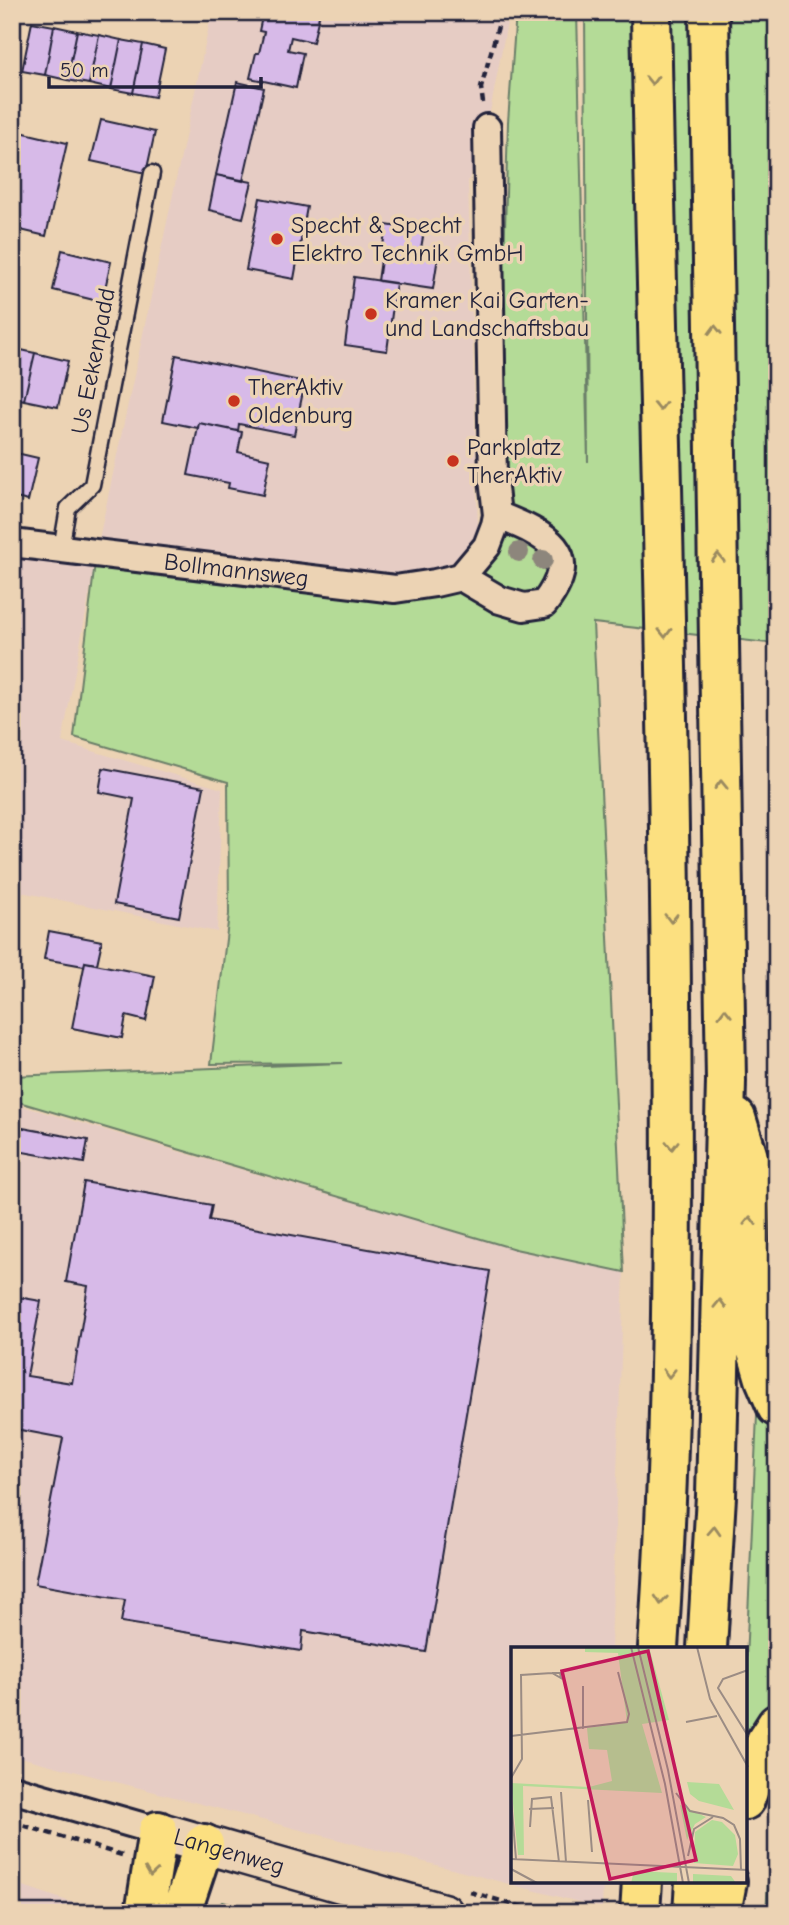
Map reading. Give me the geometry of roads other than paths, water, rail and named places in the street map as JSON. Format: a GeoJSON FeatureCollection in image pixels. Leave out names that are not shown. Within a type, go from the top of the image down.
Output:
{"type":"FeatureCollection","features":[{"type":"Feature","properties":{"kind":"highway"},"geometry":{"type":"LineString","coordinates":[[651,12],[670,850],[673,1203],[666,1537],[658,1647]]}},
{"type":"Feature","properties":{"kind":"highway"},"geometry":{"type":"LineString","coordinates":[[707,1647],[716,1496],[726,1081],[709,12]]}},
{"type":"Feature","properties":{"kind":"highway"},"geometry":{"type":"LineString","coordinates":[[726,1081],[751,1170],[749,1277],[752,1338],[777,1407]]}},
{"type":"Feature","properties":{"kind":"highway"},"geometry":{"type":"LineString","coordinates":[[747,1794],[766,1741],[777,1724]]}},
{"type":"Feature","properties":{"kind":"highway"},"geometry":{"type":"LineString","coordinates":[[145,1913],[158,1830]]}},
{"type":"Feature","properties":{"kind":"highway"},"geometry":{"type":"LineString","coordinates":[[181,1913],[204,1844]]}},
{"type":"Feature","properties":{"kind":"highway"},"geometry":{"type":"LineString","coordinates":[[640,1913],[642,1883]]}},
{"type":"Feature","properties":{"kind":"highway"},"geometry":{"type":"LineString","coordinates":[[693,1913],[695,1883]]}},
{"type":"Feature","properties":{"kind":"highway"},"geometry":{"type":"LineString","coordinates":[[721,1913],[727,1883]]}},
{"type":"Feature","properties":{"kind":"street"},"geometry":{"type":"LineString","coordinates":[[487,128],[493,479],[497,515],[487,546],[461,577],[500,600],[524,607],[544,604],[556,588],[562,565],[553,544],[530,529],[497,515]]}},
{"type":"Feature","properties":{"kind":"street","name":"Bollmannsweg"},"geometry":{"type":"LineString","coordinates":[[12,543],[395,589],[461,577]]}},
{"type":"Feature","properties":{"kind":"street","name":"Langenweg"},"geometry":{"type":"LineString","coordinates":[[12,1789],[444,1913]]}},
{"type":"Feature","properties":{"kind":"lane","name":"Us Eekenpadd"},"geometry":{"type":"LineString","coordinates":[[61,549],[68,508],[92,485],[152,173]]}},
{"type":"Feature","properties":{"kind":"place","name":"Specht & Specht Elektro Technik GmbH"},"geometry":{"type":"Point","coordinates":[277,239]}},
{"type":"Feature","properties":{"kind":"place","name":"Kramer Kai Garten- und Landschaftsbau"},"geometry":{"type":"Point","coordinates":[371,314]}},
{"type":"Feature","properties":{"kind":"place","name":"TherAktiv Oldenburg"},"geometry":{"type":"Point","coordinates":[234,401]}},
{"type":"Feature","properties":{"kind":"place","name":"Parkplatz TherAktiv"},"geometry":{"type":"Point","coordinates":[453,461]}}]}
